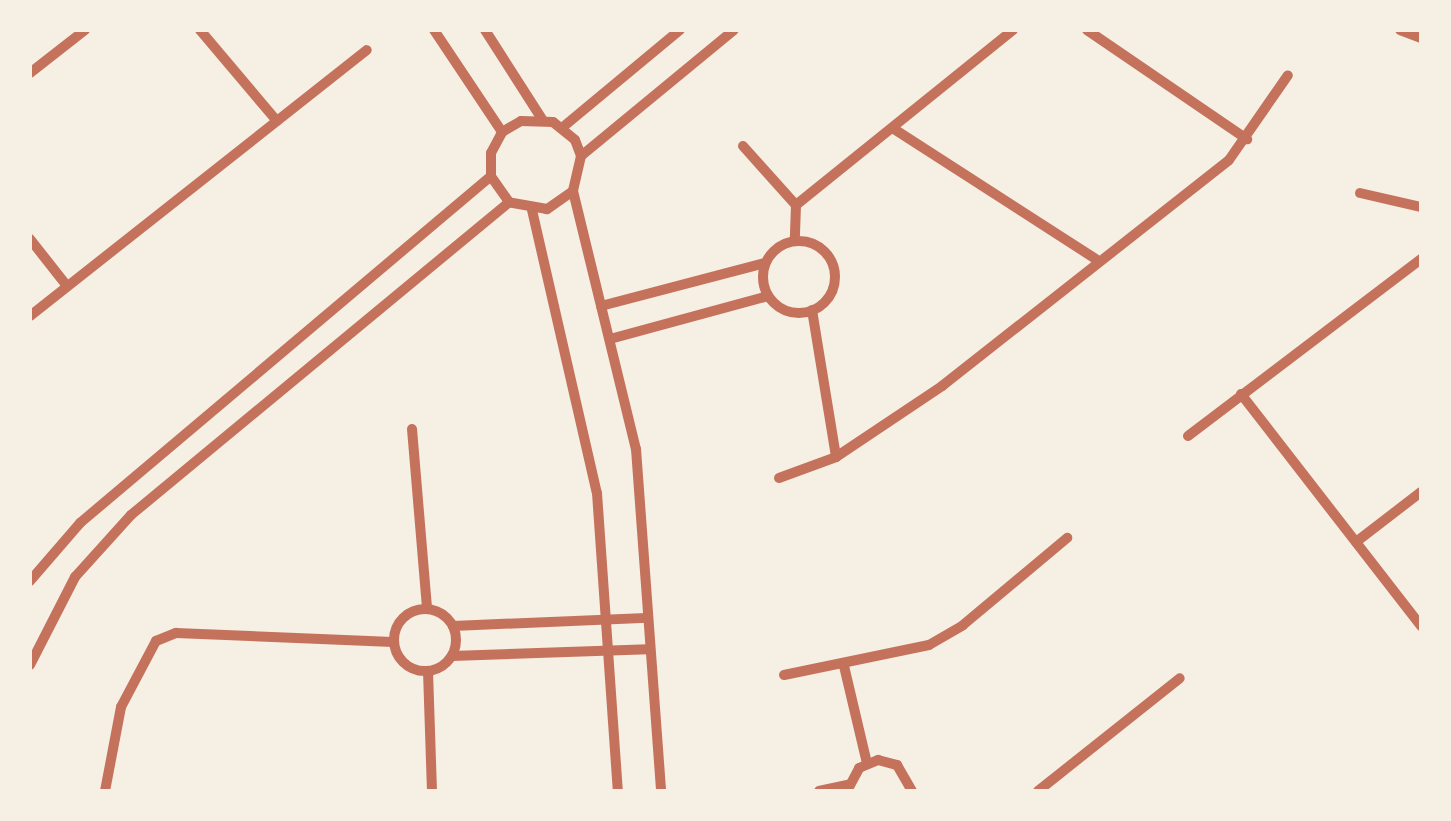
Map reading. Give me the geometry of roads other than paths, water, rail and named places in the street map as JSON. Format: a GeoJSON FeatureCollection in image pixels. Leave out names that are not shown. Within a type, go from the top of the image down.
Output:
{"type":"FeatureCollection","features":[{"type":"Feature","properties":{"kind":"street"},"geometry":{"type":"LineString","coordinates":[[30,72],[85,30]]}},
{"type":"Feature","properties":{"kind":"street"},"geometry":{"type":"LineString","coordinates":[[200,30],[277,120]]}},
{"type":"Feature","properties":{"kind":"street"},"geometry":{"type":"LineString","coordinates":[[434,30],[502,132]]}},
{"type":"Feature","properties":{"kind":"street"},"geometry":{"type":"LineString","coordinates":[[485,30],[542,119],[562,127],[581,156]]}},
{"type":"Feature","properties":{"kind":"street"},"geometry":{"type":"LineString","coordinates":[[562,127],[680,30]]}},
{"type":"Feature","properties":{"kind":"street"},"geometry":{"type":"LineString","coordinates":[[661,791],[636,449],[572,191],[581,156],[734,30]]}},
{"type":"Feature","properties":{"kind":"street"},"geometry":{"type":"LineString","coordinates":[[796,205],[1014,30]]}},
{"type":"Feature","properties":{"kind":"street"},"geometry":{"type":"LineString","coordinates":[[1087,30],[1246,140]]}},
{"type":"Feature","properties":{"kind":"street"},"geometry":{"type":"LineString","coordinates":[[1400,30],[1421,38]]}},
{"type":"Feature","properties":{"kind":"street"},"geometry":{"type":"LineString","coordinates":[[30,316],[366,50]]}},
{"type":"Feature","properties":{"kind":"street"},"geometry":{"type":"LineString","coordinates":[[779,478],[836,457],[942,386],[1096,259],[1229,160],[1288,75]]}},
{"type":"Feature","properties":{"kind":"street"},"geometry":{"type":"LineString","coordinates":[[542,119],[502,132],[491,153],[491,176],[509,202],[532,210],[561,202],[572,191]]}},
{"type":"Feature","properties":{"kind":"street"},"geometry":{"type":"LineString","coordinates":[[894,129],[1096,259]]}},
{"type":"Feature","properties":{"kind":"street"},"geometry":{"type":"LineString","coordinates":[[743,146],[796,205],[795,241]]}},
{"type":"Feature","properties":{"kind":"street"},"geometry":{"type":"LineString","coordinates":[[30,581],[80,523],[491,176]]}},
{"type":"Feature","properties":{"kind":"street"},"geometry":{"type":"LineString","coordinates":[[1360,193],[1421,207]]}},
{"type":"Feature","properties":{"kind":"street"},"geometry":{"type":"LineString","coordinates":[[30,665],[75,577],[132,515],[509,202]]}},
{"type":"Feature","properties":{"kind":"street"},"geometry":{"type":"LineString","coordinates":[[532,210],[597,493],[618,791]]}},
{"type":"Feature","properties":{"kind":"street"},"geometry":{"type":"LineString","coordinates":[[30,239],[67,286]]}},
{"type":"Feature","properties":{"kind":"street"},"geometry":{"type":"LineString","coordinates":[[602,306],[765,264],[777,248],[795,241],[817,246],[832,263],[834,285],[812,310],[787,311],[768,296],[765,264]]}},
{"type":"Feature","properties":{"kind":"street"},"geometry":{"type":"LineString","coordinates":[[1188,436],[1421,259]]}},
{"type":"Feature","properties":{"kind":"street"},"geometry":{"type":"LineString","coordinates":[[610,338],[768,296]]}},
{"type":"Feature","properties":{"kind":"street"},"geometry":{"type":"LineString","coordinates":[[812,310],[836,457]]}},
{"type":"Feature","properties":{"kind":"street"},"geometry":{"type":"LineString","coordinates":[[1240,394],[1421,626]]}},
{"type":"Feature","properties":{"kind":"street"},"geometry":{"type":"LineString","coordinates":[[412,430],[427,608]]}},
{"type":"Feature","properties":{"kind":"street"},"geometry":{"type":"LineString","coordinates":[[1356,542],[1421,492]]}},
{"type":"Feature","properties":{"kind":"street"},"geometry":{"type":"LineString","coordinates":[[784,675],[844,666],[930,645],[963,626],[1066,538]]}},
{"type":"Feature","properties":{"kind":"street"},"geometry":{"type":"LineString","coordinates":[[427,608],[453,626],[647,618]]}},
{"type":"Feature","properties":{"kind":"street"},"geometry":{"type":"LineString","coordinates":[[427,608],[399,622],[393,642],[401,661],[428,671]]}},
{"type":"Feature","properties":{"kind":"street"},"geometry":{"type":"LineString","coordinates":[[452,656],[453,626]]}},
{"type":"Feature","properties":{"kind":"street"},"geometry":{"type":"LineString","coordinates":[[104,791],[121,707],[156,641],[176,633],[393,642]]}},
{"type":"Feature","properties":{"kind":"street"},"geometry":{"type":"LineString","coordinates":[[428,671],[452,656],[648,648]]}},
{"type":"Feature","properties":{"kind":"street"},"geometry":{"type":"LineString","coordinates":[[844,666],[868,763]]}},
{"type":"Feature","properties":{"kind":"street"},"geometry":{"type":"LineString","coordinates":[[428,671],[432,791]]}},
{"type":"Feature","properties":{"kind":"street"},"geometry":{"type":"LineString","coordinates":[[1038,791],[1180,678]]}},
{"type":"Feature","properties":{"kind":"street"},"geometry":{"type":"LineString","coordinates":[[819,791],[848,788],[868,763]]}},
{"type":"Feature","properties":{"kind":"street"},"geometry":{"type":"LineString","coordinates":[[868,763],[897,765],[912,791]]}}]}
